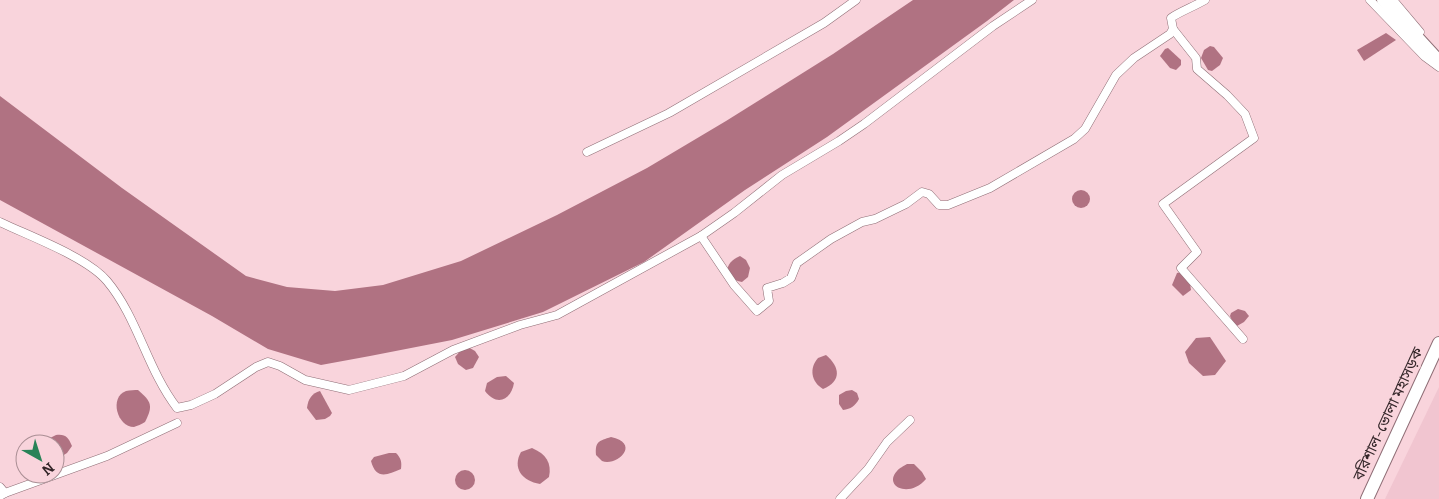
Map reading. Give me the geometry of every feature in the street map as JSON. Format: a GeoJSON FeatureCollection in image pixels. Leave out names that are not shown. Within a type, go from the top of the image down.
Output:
{"type":"FeatureCollection","features":[{"type":"Feature","properties":{"kind":"highway"},"geometry":{"type":"LineString","coordinates":[[1383,0],[1439,62]]}},
{"type":"Feature","properties":{"kind":"highway","name":"বরিশাল-ভোলা মহাসড়ক"},"geometry":{"type":"LineString","coordinates":[[1368,499],[1439,343]]}},
{"type":"Feature","properties":{"kind":"street"},"geometry":{"type":"LineString","coordinates":[[588,152],[669,112],[824,23],[856,0]]}},
{"type":"Feature","properties":{"kind":"street"},"geometry":{"type":"LineString","coordinates":[[0,222],[90,266],[106,280],[126,310],[164,388],[177,408],[191,405],[215,394],[256,367],[268,362],[280,366],[305,380],[349,390],[404,376],[453,350],[520,325],[557,315],[701,236],[782,175],[840,141],[864,124],[993,26],[1032,0]]}},
{"type":"Feature","properties":{"kind":"street"},"geometry":{"type":"LineString","coordinates":[[1205,0],[1173,16],[1171,18],[1173,29],[1196,58],[1197,68],[1245,114],[1254,138],[1163,204],[1196,252],[1181,268],[1243,338]]}},
{"type":"Feature","properties":{"kind":"street"},"geometry":{"type":"LineString","coordinates":[[1370,0],[1424,56],[1439,68]]}},
{"type":"Feature","properties":{"kind":"street"},"geometry":{"type":"LineString","coordinates":[[1393,0],[1439,55]]}},
{"type":"Feature","properties":{"kind":"street"},"geometry":{"type":"LineString","coordinates":[[701,236],[734,285],[757,311],[770,300],[767,288],[791,278],[797,263],[820,246],[862,222],[875,219],[906,204],[922,192],[929,194],[939,205],[948,205],[990,188],[1074,139],[1085,129],[1116,75],[1134,58],[1170,34],[1173,29]]}},
{"type":"Feature","properties":{"kind":"street"},"geometry":{"type":"LineString","coordinates":[[840,499],[868,469],[887,442],[910,420]]}},
{"type":"Feature","properties":{"kind":"street"},"geometry":{"type":"LineString","coordinates":[[2,492],[107,456],[177,423]]}},
{"type":"Feature","properties":{"kind":"shaded area"},"geometry":{"type":"Polygon","coordinates":[[[913,0],[1014,0],[827,137],[745,190],[644,262],[543,312],[452,340],[321,365],[268,349],[212,316],[0,200],[0,96],[122,188],[246,276],[287,287],[335,291],[383,285],[461,261],[557,215],[647,168],[833,54],[913,0]]]}},
{"type":"Feature","properties":{"kind":"shaded area"},"geometry":{"type":"Polygon","coordinates":[[[1386,33],[1396,40],[1364,61],[1357,50],[1386,33]]]}},
{"type":"Feature","properties":{"kind":"shaded area"},"geometry":{"type":"Polygon","coordinates":[[[1210,46],[1214,47],[1223,58],[1220,65],[1212,71],[1208,70],[1201,58],[1204,50],[1210,46]]]}},
{"type":"Feature","properties":{"kind":"shaded area"},"geometry":{"type":"Polygon","coordinates":[[[1168,48],[1181,60],[1181,65],[1176,70],[1170,68],[1160,56],[1168,48]]]}},
{"type":"Feature","properties":{"kind":"shaded area"},"geometry":{"type":"Polygon","coordinates":[[[1081,190],[1087,193],[1090,199],[1087,205],[1081,208],[1075,205],[1072,199],[1075,193],[1081,190]]]}},
{"type":"Feature","properties":{"kind":"shaded area"},"geometry":{"type":"Polygon","coordinates":[[[740,256],[746,260],[750,268],[748,277],[742,282],[731,278],[728,270],[730,263],[740,256]]]}},
{"type":"Feature","properties":{"kind":"shaded area"},"geometry":{"type":"Polygon","coordinates":[[[1181,272],[1190,283],[1191,290],[1183,296],[1172,285],[1177,273],[1181,272]]]}},
{"type":"Feature","properties":{"kind":"shaded area"},"geometry":{"type":"Polygon","coordinates":[[[1238,309],[1245,311],[1249,316],[1237,326],[1234,325],[1230,316],[1231,313],[1238,309]]]}},
{"type":"Feature","properties":{"kind":"shaded area"},"geometry":{"type":"Polygon","coordinates":[[[1210,337],[1226,361],[1215,375],[1203,376],[1189,363],[1185,352],[1196,338],[1210,337]]]}},
{"type":"Feature","properties":{"kind":"shaded area"},"geometry":{"type":"Polygon","coordinates":[[[468,347],[475,351],[479,357],[473,368],[466,370],[458,364],[455,357],[462,349],[468,347]]]}},
{"type":"Feature","properties":{"kind":"shaded area"},"geometry":{"type":"Polygon","coordinates":[[[826,355],[834,364],[837,374],[833,382],[823,389],[816,383],[812,370],[818,358],[826,355]]]}},
{"type":"Feature","properties":{"kind":"shaded area"},"geometry":{"type":"Polygon","coordinates":[[[506,376],[514,383],[510,394],[503,399],[494,399],[485,391],[487,383],[497,377],[506,376]]]}},
{"type":"Feature","properties":{"kind":"shaded area"},"geometry":{"type":"Polygon","coordinates":[[[1439,387],[1439,499],[1385,499],[1439,387]]]}},
{"type":"Feature","properties":{"kind":"shaded area"},"geometry":{"type":"Polygon","coordinates":[[[138,390],[150,404],[149,412],[145,422],[134,427],[128,426],[123,422],[117,411],[118,399],[126,391],[138,390]]]}},
{"type":"Feature","properties":{"kind":"shaded area"},"geometry":{"type":"Polygon","coordinates":[[[852,390],[857,393],[859,399],[852,407],[843,410],[839,404],[839,395],[852,390]]]}},
{"type":"Feature","properties":{"kind":"shaded area"},"geometry":{"type":"Polygon","coordinates":[[[320,391],[332,413],[325,419],[316,420],[307,408],[311,397],[320,391]]]}},
{"type":"Feature","properties":{"kind":"shaded area"},"geometry":{"type":"Polygon","coordinates":[[[65,436],[72,446],[65,454],[65,436]]]}},
{"type":"Feature","properties":{"kind":"shaded area"},"geometry":{"type":"Polygon","coordinates":[[[611,437],[620,440],[625,445],[625,449],[623,454],[614,461],[602,461],[596,455],[597,444],[611,437]]]}},
{"type":"Feature","properties":{"kind":"shaded area"},"geometry":{"type":"Polygon","coordinates":[[[532,448],[547,459],[550,467],[549,477],[540,484],[528,480],[520,473],[518,468],[518,458],[521,452],[532,448]]]}},
{"type":"Feature","properties":{"kind":"shaded area"},"geometry":{"type":"Polygon","coordinates":[[[396,453],[398,455],[401,460],[401,469],[387,474],[379,473],[373,467],[371,461],[374,457],[396,453]]]}},
{"type":"Feature","properties":{"kind":"shaded area"},"geometry":{"type":"Polygon","coordinates":[[[907,464],[914,464],[926,479],[919,485],[906,489],[900,488],[893,481],[897,471],[907,464]]]}},
{"type":"Feature","properties":{"kind":"shaded area"},"geometry":{"type":"Polygon","coordinates":[[[465,470],[472,473],[475,480],[472,487],[465,490],[458,487],[455,480],[458,473],[465,470]]]}}]}
